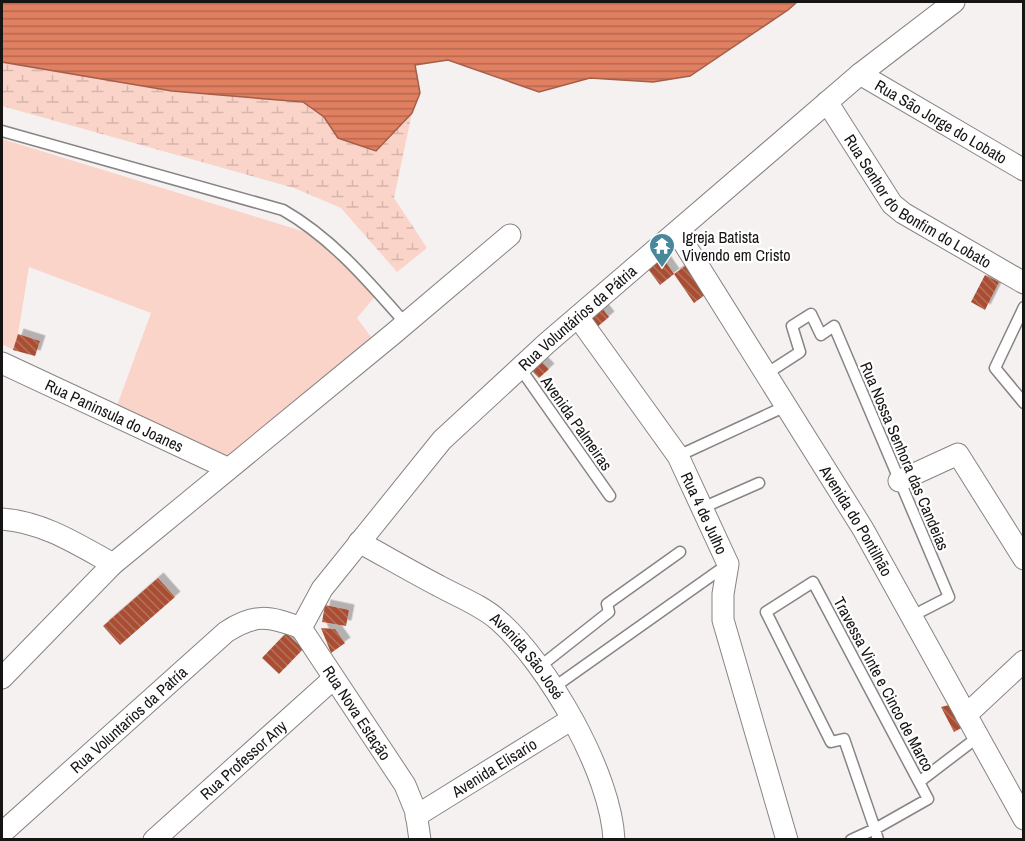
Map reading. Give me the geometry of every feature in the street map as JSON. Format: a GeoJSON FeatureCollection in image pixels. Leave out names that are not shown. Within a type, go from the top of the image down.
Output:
{"type":"FeatureCollection","features":[{"type":"Feature","properties":{"kind":"street","name":"Rua Voluntários da Pátria"},"geometry":{"type":"LineString","coordinates":[[301,628],[322,589],[442,440],[520,368],[827,102],[954,2]]}},
{"type":"Feature","properties":{"kind":"street","name":"Rua São Jorge do Lobato"},"geometry":{"type":"LineString","coordinates":[[860,74],[1023,170]]}},
{"type":"Feature","properties":{"kind":"street","name":"Rua Senhor do Bonfim do Lobato"},"geometry":{"type":"LineString","coordinates":[[827,102],[892,204],[903,213],[1023,283]]}},
{"type":"Feature","properties":{"kind":"street","name":"Avenida do Pontilhão"},"geometry":{"type":"LineString","coordinates":[[677,232],[863,529],[978,737],[1022,811]]}},
{"type":"Feature","properties":{"kind":"street"},"geometry":{"type":"LineString","coordinates":[[2,678],[113,564],[510,235]]}},
{"type":"Feature","properties":{"kind":"street","name":"Rua 4 de Julho"},"geometry":{"type":"LineString","coordinates":[[578,318],[678,456],[728,564],[723,594],[723,620],[787,840]]}},
{"type":"Feature","properties":{"kind":"street","name":"Rua Paninsula do Joanes"},"geometry":{"type":"LineString","coordinates":[[2,363],[227,468]]}},
{"type":"Feature","properties":{"kind":"street"},"geometry":{"type":"LineString","coordinates":[[899,481],[958,454],[1023,559]]}},
{"type":"Feature","properties":{"kind":"street"},"geometry":{"type":"LineString","coordinates":[[2,519],[23,520],[45,528],[113,564]]}},
{"type":"Feature","properties":{"kind":"street","name":"Avenida São José"},"geometry":{"type":"LineString","coordinates":[[358,542],[479,606],[498,620],[521,645],[553,688],[572,719],[604,788],[613,825],[614,840]]}},
{"type":"Feature","properties":{"kind":"street","name":"Rua Voluntarios da Patría"},"geometry":{"type":"LineString","coordinates":[[2,833],[226,632],[242,621],[261,618],[280,620],[301,628]]}},
{"type":"Feature","properties":{"kind":"street","name":"Rua Nova Estação"},"geometry":{"type":"LineString","coordinates":[[301,628],[405,785],[417,833]]}},
{"type":"Feature","properties":{"kind":"street"},"geometry":{"type":"LineString","coordinates":[[966,715],[1023,661]]}},
{"type":"Feature","properties":{"kind":"street","name":"Rua Professor Any"},"geometry":{"type":"LineString","coordinates":[[154,840],[333,679]]}},
{"type":"Feature","properties":{"kind":"street","name":"Avenida Elisario"},"geometry":{"type":"LineString","coordinates":[[417,833],[572,719]]}},
{"type":"Feature","properties":{"kind":"lane"},"geometry":{"type":"LineString","coordinates":[[2,131],[284,210],[326,239],[375,289],[405,324]]}},
{"type":"Feature","properties":{"kind":"lane"},"geometry":{"type":"LineString","coordinates":[[1023,307],[995,368],[1023,403]]}},
{"type":"Feature","properties":{"kind":"lane","name":"Rua Nossa Senhora das Candeias"},"geometry":{"type":"LineString","coordinates":[[766,374],[800,352],[792,326],[811,315],[821,335],[834,326],[949,597],[912,616]]}},
{"type":"Feature","properties":{"kind":"lane","name":"Avenida Palmeiras"},"geometry":{"type":"LineString","coordinates":[[520,368],[610,496]]}},
{"type":"Feature","properties":{"kind":"lane"},"geometry":{"type":"LineString","coordinates":[[678,456],[786,406]]}},
{"type":"Feature","properties":{"kind":"lane"},"geometry":{"type":"LineString","coordinates":[[702,508],[759,483]]}},
{"type":"Feature","properties":{"kind":"lane"},"geometry":{"type":"LineString","coordinates":[[538,668],[609,612],[606,604],[680,552]]}},
{"type":"Feature","properties":{"kind":"lane"},"geometry":{"type":"LineString","coordinates":[[553,688],[728,564]]}},
{"type":"Feature","properties":{"kind":"lane","name":"Travessa Vinte e Cinco de Marco"},"geometry":{"type":"LineString","coordinates":[[813,582],[919,783],[928,800],[876,834],[844,739],[831,742],[766,612],[813,582]]}},
{"type":"Feature","properties":{"kind":"lane"},"geometry":{"type":"LineString","coordinates":[[919,783],[978,737]]}},
{"type":"Feature","properties":{"kind":"lane"},"geometry":{"type":"LineString","coordinates":[[851,840],[876,834]]}},
{"type":"Feature","properties":{"kind":"green space"},"geometry":{"type":"Polygon","coordinates":[[[2,2],[797,2],[690,76],[653,82],[590,78],[539,92],[448,60],[415,65],[420,93],[412,113],[394,198],[427,248],[397,272],[341,208],[294,188],[2,106],[2,2]]]}},
{"type":"Feature","properties":{"kind":"green space"},"geometry":{"type":"Polygon","coordinates":[[[2,139],[312,234],[377,294],[357,318],[371,337],[232,458],[115,411],[151,313],[29,267],[18,334],[13,350],[2,344],[2,139]]]}},
{"type":"Feature","properties":{"kind":"shaded area"},"geometry":{"type":"Polygon","coordinates":[[[2,2],[797,2],[690,76],[653,82],[590,78],[539,92],[448,60],[415,65],[420,93],[412,113],[376,151],[338,138],[324,117],[303,102],[172,91],[2,62],[2,2]]]}},
{"type":"Feature","properties":{"kind":"building"},"geometry":{"type":"Polygon","coordinates":[[[663,258],[674,274],[660,285],[648,269],[663,258]]]}},
{"type":"Feature","properties":{"kind":"building"},"geometry":{"type":"Polygon","coordinates":[[[688,264],[709,292],[694,303],[674,274],[688,264]]]}},
{"type":"Feature","properties":{"kind":"building"},"geometry":{"type":"Polygon","coordinates":[[[985,275],[999,282],[985,310],[971,302],[985,275]]]}},
{"type":"Feature","properties":{"kind":"building"},"geometry":{"type":"Polygon","coordinates":[[[602,308],[609,317],[596,328],[588,319],[602,308]]]}},
{"type":"Feature","properties":{"kind":"building"},"geometry":{"type":"Polygon","coordinates":[[[18,334],[40,341],[35,356],[13,350],[18,334]]]}},
{"type":"Feature","properties":{"kind":"building"},"geometry":{"type":"Polygon","coordinates":[[[542,362],[549,369],[539,378],[532,371],[542,362]]]}},
{"type":"Feature","properties":{"kind":"building"},"geometry":{"type":"Polygon","coordinates":[[[158,578],[175,597],[120,645],[103,626],[158,578]]]}},
{"type":"Feature","properties":{"kind":"building"},"geometry":{"type":"Polygon","coordinates":[[[325,605],[349,610],[346,626],[322,622],[325,605]]]}},
{"type":"Feature","properties":{"kind":"building"},"geometry":{"type":"Polygon","coordinates":[[[321,628],[335,629],[345,643],[331,653],[321,628]]]}},
{"type":"Feature","properties":{"kind":"building"},"geometry":{"type":"Polygon","coordinates":[[[286,633],[303,649],[279,674],[262,658],[286,633]]]}},
{"type":"Feature","properties":{"kind":"building"},"geometry":{"type":"Polygon","coordinates":[[[953,704],[965,726],[954,732],[941,707],[953,704]]]}},
{"type":"Feature","properties":{"kind":"place","name":"Igreja Batista Vivendo em Cristo"},"geometry":{"type":"Point","coordinates":[662,269]}}]}
